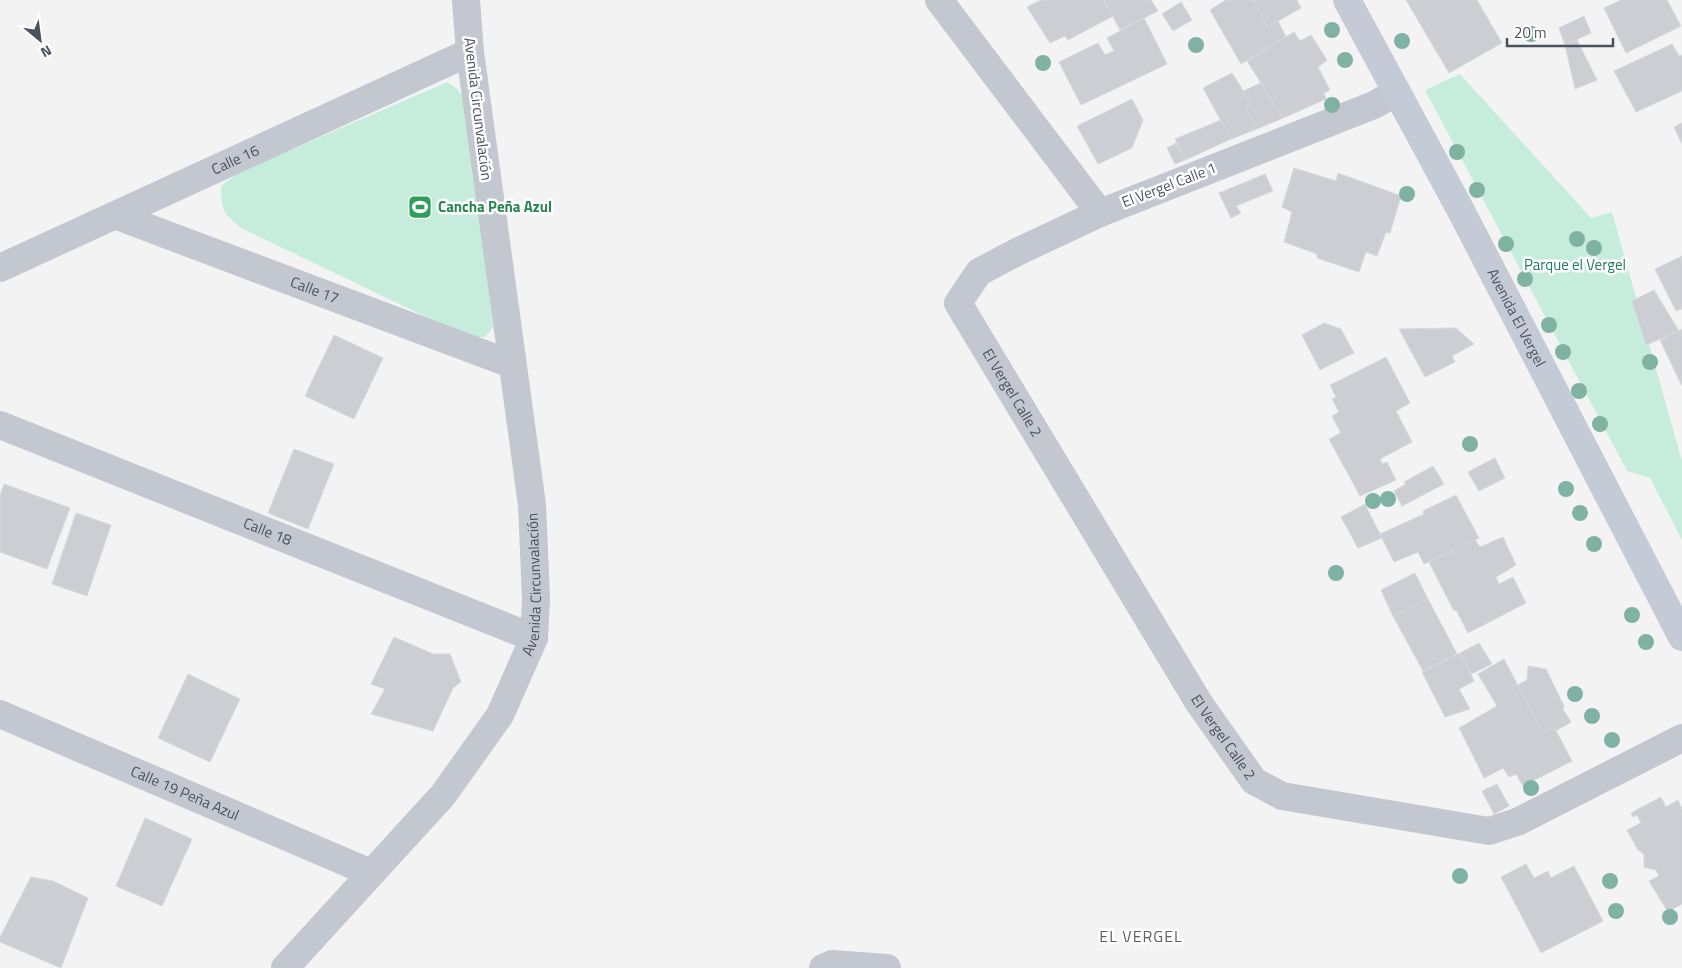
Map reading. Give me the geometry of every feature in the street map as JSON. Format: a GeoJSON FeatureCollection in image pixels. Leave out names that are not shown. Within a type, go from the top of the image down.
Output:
{"type":"FeatureCollection","features":[{"type":"Feature","properties":{"kind":"main road","name":"Avenida El Vergel"},"geometry":{"type":"LineString","coordinates":[[1347,0],[1464,216],[1682,637]]}},
{"type":"Feature","properties":{"kind":"street","name":"Avenida Circunvalación"},"geometry":{"type":"LineString","coordinates":[[285,968],[443,795],[500,715],[534,638],[536,598],[532,506],[511,364],[470,52],[466,0]]}},
{"type":"Feature","properties":{"kind":"street"},"geometry":{"type":"LineString","coordinates":[[939,0],[1100,212]]}},
{"type":"Feature","properties":{"kind":"street","name":"Calle 16"},"geometry":{"type":"LineString","coordinates":[[0,268],[117,216],[470,52]]}},
{"type":"Feature","properties":{"kind":"street","name":"El Vergel Calle 1"},"geometry":{"type":"LineString","coordinates":[[958,303],[979,272],[1100,212],[1374,105],[1397,92]]}},
{"type":"Feature","properties":{"kind":"street","name":"Calle 17"},"geometry":{"type":"LineString","coordinates":[[117,216],[511,364]]}},
{"type":"Feature","properties":{"kind":"street","name":"El Vergel Calle 2"},"geometry":{"type":"LineString","coordinates":[[958,303],[1199,703],[1254,781],[1282,796],[1489,831],[1517,822],[1682,738]]}},
{"type":"Feature","properties":{"kind":"street","name":"Calle 18"},"geometry":{"type":"LineString","coordinates":[[0,425],[534,638]]}},
{"type":"Feature","properties":{"kind":"street","name":"Calle 19 Peña Azul"},"geometry":{"type":"LineString","coordinates":[[0,714],[371,873]]}},
{"type":"Feature","properties":{"kind":"street"},"geometry":{"type":"LineString","coordinates":[[823,968],[832,964],[886,968]]}},
{"type":"Feature","properties":{"kind":"green space","name":"Parque el Vergel"},"geometry":{"type":"Polygon","coordinates":[[[1460,74],[1591,218],[1612,212],[1682,461],[1682,540],[1650,478],[1627,471],[1425,90],[1460,74]]]}},
{"type":"Feature","properties":{"kind":"green space"},"geometry":{"type":"Polygon","coordinates":[[[447,82],[464,97],[473,154],[493,327],[485,337],[468,337],[243,229],[225,212],[222,201],[221,186],[238,173],[447,82]]]}},
{"type":"Feature","properties":{"kind":"building"},"geometry":{"type":"Polygon","coordinates":[[[1041,0],[1104,0],[1113,16],[1068,40],[1065,36],[1050,43],[1027,7],[1041,0]]]}},
{"type":"Feature","properties":{"kind":"building"},"geometry":{"type":"Polygon","coordinates":[[[1104,0],[1151,0],[1158,11],[1120,30],[1104,0]]]}},
{"type":"Feature","properties":{"kind":"building"},"geometry":{"type":"Polygon","coordinates":[[[1226,0],[1252,0],[1268,27],[1278,21],[1286,37],[1241,64],[1210,10],[1226,0]]]}},
{"type":"Feature","properties":{"kind":"building"},"geometry":{"type":"Polygon","coordinates":[[[1252,0],[1297,0],[1301,8],[1268,27],[1252,0]]]}},
{"type":"Feature","properties":{"kind":"building"},"geometry":{"type":"Polygon","coordinates":[[[1406,0],[1477,0],[1502,43],[1449,73],[1406,0]]]}},
{"type":"Feature","properties":{"kind":"building"},"geometry":{"type":"Polygon","coordinates":[[[1621,0],[1667,0],[1681,26],[1626,53],[1604,8],[1621,0]]]}},
{"type":"Feature","properties":{"kind":"building"},"geometry":{"type":"Polygon","coordinates":[[[1181,2],[1192,20],[1173,31],[1162,14],[1181,2]]]}},
{"type":"Feature","properties":{"kind":"building"},"geometry":{"type":"Polygon","coordinates":[[[1584,16],[1591,33],[1565,45],[1559,28],[1584,16]]]}},
{"type":"Feature","properties":{"kind":"building"},"geometry":{"type":"Polygon","coordinates":[[[1144,18],[1167,64],[1081,105],[1059,62],[1098,43],[1105,55],[1114,51],[1107,38],[1144,18]]]}},
{"type":"Feature","properties":{"kind":"building"},"geometry":{"type":"Polygon","coordinates":[[[1294,32],[1300,41],[1311,35],[1327,60],[1318,67],[1330,90],[1324,93],[1326,99],[1283,118],[1247,61],[1294,32]]]}},
{"type":"Feature","properties":{"kind":"building"},"geometry":{"type":"Polygon","coordinates":[[[1577,40],[1597,80],[1575,89],[1565,45],[1577,40]]]}},
{"type":"Feature","properties":{"kind":"building"},"geometry":{"type":"Polygon","coordinates":[[[1672,44],[1679,56],[1682,55],[1682,91],[1636,112],[1614,71],[1672,44]]]}},
{"type":"Feature","properties":{"kind":"building"},"geometry":{"type":"Polygon","coordinates":[[[1232,73],[1251,103],[1245,107],[1257,129],[1231,139],[1203,88],[1232,73]]]}},
{"type":"Feature","properties":{"kind":"building"},"geometry":{"type":"Polygon","coordinates":[[[1261,83],[1283,118],[1257,129],[1245,107],[1251,103],[1243,91],[1261,83]]]}},
{"type":"Feature","properties":{"kind":"building"},"geometry":{"type":"Polygon","coordinates":[[[1132,99],[1143,120],[1132,148],[1098,164],[1077,126],[1132,99]]]}},
{"type":"Feature","properties":{"kind":"building"},"geometry":{"type":"Polygon","coordinates":[[[1221,120],[1231,139],[1185,160],[1175,139],[1221,120]]]}},
{"type":"Feature","properties":{"kind":"building"},"geometry":{"type":"Polygon","coordinates":[[[1682,123],[1682,144],[1674,127],[1682,123]]]}},
{"type":"Feature","properties":{"kind":"building"},"geometry":{"type":"Polygon","coordinates":[[[1176,143],[1185,160],[1175,164],[1167,148],[1176,143]]]}},
{"type":"Feature","properties":{"kind":"building"},"geometry":{"type":"Polygon","coordinates":[[[1294,168],[1336,181],[1338,173],[1401,196],[1390,233],[1386,232],[1377,256],[1366,252],[1359,272],[1317,258],[1317,254],[1284,242],[1292,212],[1282,207],[1294,168]]]}},
{"type":"Feature","properties":{"kind":"building"},"geometry":{"type":"Polygon","coordinates":[[[1265,174],[1273,191],[1236,206],[1241,213],[1231,218],[1219,193],[1265,174]]]}},
{"type":"Feature","properties":{"kind":"building"},"geometry":{"type":"Polygon","coordinates":[[[1682,256],[1682,309],[1676,311],[1655,269],[1682,256]]]}},
{"type":"Feature","properties":{"kind":"building"},"geometry":{"type":"Polygon","coordinates":[[[1654,290],[1679,331],[1646,345],[1632,301],[1654,290]]]}},
{"type":"Feature","properties":{"kind":"building"},"geometry":{"type":"Polygon","coordinates":[[[1324,323],[1341,329],[1354,353],[1320,370],[1302,335],[1324,323]]]}},
{"type":"Feature","properties":{"kind":"building"},"geometry":{"type":"Polygon","coordinates":[[[1456,328],[1474,344],[1452,356],[1455,362],[1425,377],[1399,329],[1456,328]]]}},
{"type":"Feature","properties":{"kind":"building"},"geometry":{"type":"Polygon","coordinates":[[[1682,329],[1682,386],[1660,340],[1682,329]]]}},
{"type":"Feature","properties":{"kind":"building"},"geometry":{"type":"Polygon","coordinates":[[[334,335],[383,358],[354,419],[305,396],[334,335]]]}},
{"type":"Feature","properties":{"kind":"building"},"geometry":{"type":"Polygon","coordinates":[[[1386,357],[1410,403],[1396,411],[1412,442],[1380,459],[1382,464],[1387,462],[1396,480],[1360,496],[1329,439],[1341,433],[1332,416],[1339,412],[1332,399],[1336,397],[1330,385],[1386,357]]]}},
{"type":"Feature","properties":{"kind":"building"},"geometry":{"type":"Polygon","coordinates":[[[294,449],[334,464],[308,529],[268,513],[294,449]]]}},
{"type":"Feature","properties":{"kind":"building"},"geometry":{"type":"Polygon","coordinates":[[[1495,458],[1505,478],[1479,491],[1468,472],[1495,458]]]}},
{"type":"Feature","properties":{"kind":"building"},"geometry":{"type":"Polygon","coordinates":[[[1433,466],[1444,484],[1402,506],[1394,491],[1406,484],[1404,482],[1433,466]]]}},
{"type":"Feature","properties":{"kind":"building"},"geometry":{"type":"Polygon","coordinates":[[[4,484],[70,508],[47,569],[0,552],[0,496],[4,484]]]}},
{"type":"Feature","properties":{"kind":"building"},"geometry":{"type":"Polygon","coordinates":[[[1456,495],[1479,538],[1424,564],[1418,552],[1394,562],[1380,534],[1424,514],[1423,511],[1456,495]]]}},
{"type":"Feature","properties":{"kind":"building"},"geometry":{"type":"Polygon","coordinates":[[[1365,504],[1382,538],[1358,548],[1341,517],[1365,504]]]}},
{"type":"Feature","properties":{"kind":"building"},"geometry":{"type":"Polygon","coordinates":[[[76,513],[111,525],[87,596],[52,584],[76,513]]]}},
{"type":"Feature","properties":{"kind":"building"},"geometry":{"type":"Polygon","coordinates":[[[1503,537],[1516,565],[1496,577],[1499,584],[1513,577],[1526,603],[1468,633],[1456,610],[1454,611],[1429,562],[1475,540],[1480,547],[1503,537]]]}},
{"type":"Feature","properties":{"kind":"building"},"geometry":{"type":"Polygon","coordinates":[[[1415,573],[1428,599],[1393,616],[1381,590],[1415,573]]]}},
{"type":"Feature","properties":{"kind":"building"},"geometry":{"type":"Polygon","coordinates":[[[1428,599],[1457,654],[1423,671],[1393,616],[1428,599]]]}},
{"type":"Feature","properties":{"kind":"building"},"geometry":{"type":"Polygon","coordinates":[[[394,637],[433,654],[450,654],[461,682],[453,688],[433,731],[371,714],[385,689],[371,684],[394,637]]]}},
{"type":"Feature","properties":{"kind":"building"},"geometry":{"type":"Polygon","coordinates":[[[1479,643],[1492,664],[1471,674],[1460,653],[1479,643]]]}},
{"type":"Feature","properties":{"kind":"building"},"geometry":{"type":"Polygon","coordinates":[[[1460,653],[1474,681],[1459,689],[1470,709],[1445,717],[1422,672],[1460,653]]]}},
{"type":"Feature","properties":{"kind":"building"},"geometry":{"type":"Polygon","coordinates":[[[1504,659],[1542,732],[1554,727],[1572,761],[1523,786],[1516,774],[1509,777],[1503,768],[1484,778],[1459,728],[1497,706],[1478,674],[1504,659]]]}},
{"type":"Feature","properties":{"kind":"building"},"geometry":{"type":"Polygon","coordinates":[[[1528,666],[1546,669],[1564,706],[1563,709],[1571,722],[1556,731],[1554,727],[1542,732],[1518,685],[1527,680],[1528,666]]]}},
{"type":"Feature","properties":{"kind":"building"},"geometry":{"type":"Polygon","coordinates":[[[188,674],[240,699],[210,762],[158,738],[188,674]]]}},
{"type":"Feature","properties":{"kind":"building"},"geometry":{"type":"Polygon","coordinates":[[[1497,784],[1509,806],[1494,814],[1482,791],[1497,784]]]}},
{"type":"Feature","properties":{"kind":"building"},"geometry":{"type":"Polygon","coordinates":[[[1661,797],[1666,807],[1678,800],[1682,809],[1682,904],[1668,912],[1649,881],[1659,876],[1656,870],[1644,867],[1644,854],[1638,850],[1627,830],[1641,823],[1637,815],[1633,817],[1631,813],[1661,797]]]}},
{"type":"Feature","properties":{"kind":"building"},"geometry":{"type":"Polygon","coordinates":[[[145,818],[192,839],[162,906],[116,886],[145,818]]]}},
{"type":"Feature","properties":{"kind":"building"},"geometry":{"type":"Polygon","coordinates":[[[1526,864],[1534,878],[1548,871],[1551,878],[1574,866],[1603,921],[1541,953],[1501,877],[1526,864]]]}},
{"type":"Feature","properties":{"kind":"building"},"geometry":{"type":"Polygon","coordinates":[[[31,877],[53,881],[88,898],[61,968],[0,942],[0,937],[31,877]]]}},
{"type":"Feature","properties":{"kind":"place","name":"Cancha Peña Azul"},"geometry":{"type":"Point","coordinates":[420,207]}},
{"type":"Feature","properties":{"kind":"district","name":"EL VERGEL"},"geometry":{"type":"Point","coordinates":[1141,936]}}]}
